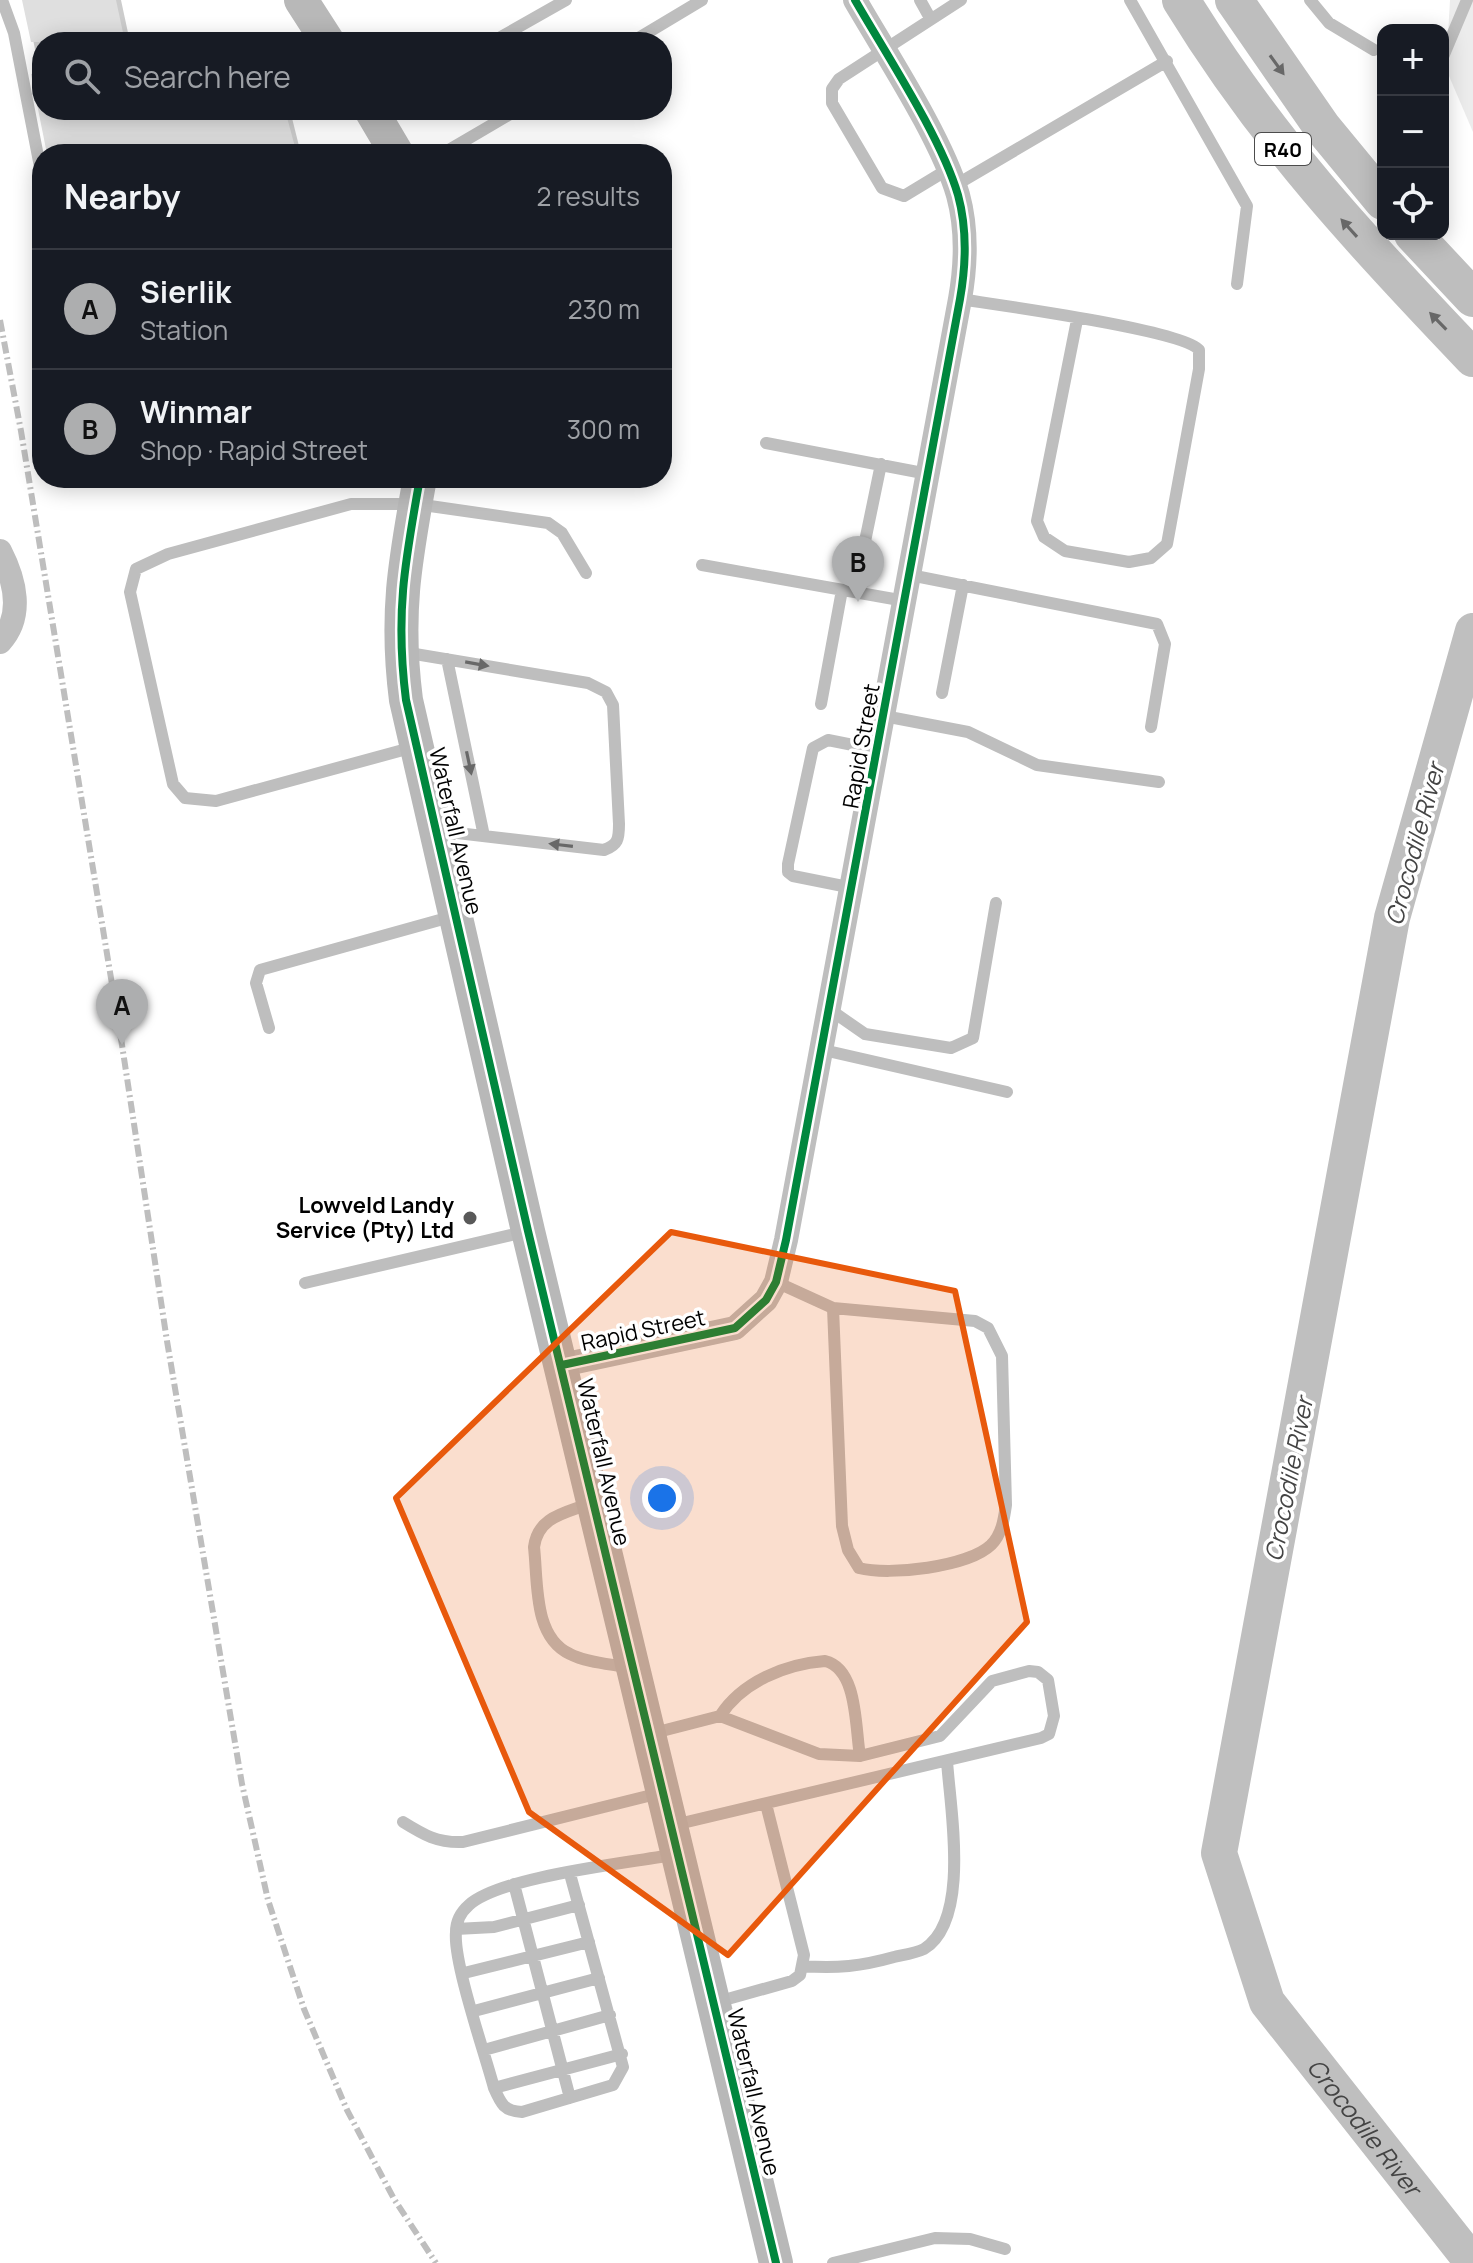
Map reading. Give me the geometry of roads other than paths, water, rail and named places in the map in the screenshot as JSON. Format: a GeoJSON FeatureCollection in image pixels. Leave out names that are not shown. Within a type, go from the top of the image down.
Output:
{"type":"FeatureCollection","features":[{"type":"Feature","properties":{"kind":"main road","name":"R40"},"geometry":{"type":"LineString","coordinates":[[1181,0],[1253,111],[1351,230],[1473,358]]}},
{"type":"Feature","properties":{"kind":"main road","name":"R40"},"geometry":{"type":"LineString","coordinates":[[1234,0],[1322,127],[1377,194]]}},
{"type":"Feature","properties":{"kind":"main road"},"geometry":{"type":"LineString","coordinates":[[1421,242],[1473,298]]}},
{"type":"Feature","properties":{"kind":"street"},"geometry":{"type":"LineString","coordinates":[[301,0],[322,32]]}},
{"type":"Feature","properties":{"kind":"street","name":"Rapid Street"},"geometry":{"type":"LineString","coordinates":[[562,1365],[735,1328],[766,1300],[776,1282],[819,1049],[853,888],[960,299],[963,231],[951,178],[855,0]]}},
{"type":"Feature","properties":{"kind":"street"},"geometry":{"type":"LineString","coordinates":[[377,120],[391,144]]}},
{"type":"Feature","properties":{"kind":"street","name":"Waterfall Avenue"},"geometry":{"type":"LineString","coordinates":[[418,491],[400,594],[400,651],[417,746],[528,1231],[776,2263]]}},
{"type":"Feature","properties":{"kind":"street"},"geometry":{"type":"LineString","coordinates":[[0,551],[7,565],[15,606],[13,626],[0,642]]}},
{"type":"Feature","properties":{"kind":"lane"},"geometry":{"type":"LineString","coordinates":[[2,0],[14,33],[36,144]]}},
{"type":"Feature","properties":{"kind":"lane"},"geometry":{"type":"LineString","coordinates":[[510,32],[566,0]]}},
{"type":"Feature","properties":{"kind":"lane"},"geometry":{"type":"LineString","coordinates":[[649,32],[702,0]]}},
{"type":"Feature","properties":{"kind":"lane"},"geometry":{"type":"LineString","coordinates":[[920,0],[930,18]]}},
{"type":"Feature","properties":{"kind":"lane"},"geometry":{"type":"LineString","coordinates":[[961,0],[882,48],[834,84],[832,103],[882,188],[888,193],[904,196],[951,178],[1167,61]]}},
{"type":"Feature","properties":{"kind":"lane"},"geometry":{"type":"LineString","coordinates":[[1130,0],[1247,206],[1237,284]]}},
{"type":"Feature","properties":{"kind":"lane"},"geometry":{"type":"LineString","coordinates":[[1310,0],[1329,23],[1374,50]]}},
{"type":"Feature","properties":{"kind":"lane"},"geometry":{"type":"LineString","coordinates":[[1449,43],[1467,0]]}},
{"type":"Feature","properties":{"kind":"lane"},"geometry":{"type":"LineString","coordinates":[[459,144],[500,120]]}},
{"type":"Feature","properties":{"kind":"lane"},"geometry":{"type":"LineString","coordinates":[[960,299],[1077,320],[1187,341],[1199,350],[1199,369],[1167,544],[1143,561],[1129,562],[1065,551],[1044,537],[1037,521],[1077,320]]}},
{"type":"Feature","properties":{"kind":"lane"},"geometry":{"type":"LineString","coordinates":[[766,443],[928,474]]}},
{"type":"Feature","properties":{"kind":"lane"},"geometry":{"type":"LineString","coordinates":[[863,551],[881,464]]}},
{"type":"Feature","properties":{"kind":"lane"},"geometry":{"type":"LineString","coordinates":[[417,746],[216,801],[185,798],[173,784],[130,592],[131,577],[136,569],[168,554],[351,504],[418,491],[551,524],[562,533],[586,573]]}},
{"type":"Feature","properties":{"kind":"lane"},"geometry":{"type":"LineString","coordinates":[[702,565],[905,601]]}},
{"type":"Feature","properties":{"kind":"lane"},"geometry":{"type":"LineString","coordinates":[[910,575],[1157,624],[1165,644],[1151,727]]}},
{"type":"Feature","properties":{"kind":"lane"},"geometry":{"type":"LineString","coordinates":[[942,693],[963,585]]}},
{"type":"Feature","properties":{"kind":"lane"},"geometry":{"type":"LineString","coordinates":[[821,704],[842,590]]}},
{"type":"Feature","properties":{"kind":"lane"},"geometry":{"type":"LineString","coordinates":[[400,651],[588,683],[606,692],[613,705],[617,843],[604,850],[437,830]]}},
{"type":"Feature","properties":{"kind":"lane"},"geometry":{"type":"LineString","coordinates":[[447,659],[484,836]]}},
{"type":"Feature","properties":{"kind":"lane"},"geometry":{"type":"LineString","coordinates":[[884,716],[968,732],[1037,765],[1159,782]]}},
{"type":"Feature","properties":{"kind":"lane"},"geometry":{"type":"LineString","coordinates":[[853,888],[793,876],[788,864],[813,748],[828,740],[878,750]]}},
{"type":"Feature","properties":{"kind":"lane"},"geometry":{"type":"LineString","coordinates":[[829,1009],[865,1034],[951,1048],[973,1038],[996,903]]}},
{"type":"Feature","properties":{"kind":"lane"},"geometry":{"type":"LineString","coordinates":[[269,1028],[256,983],[260,970],[457,915]]}},
{"type":"Feature","properties":{"kind":"lane"},"geometry":{"type":"LineString","coordinates":[[819,1049],[1007,1092]]}},
{"type":"Feature","properties":{"kind":"lane"},"geometry":{"type":"LineString","coordinates":[[305,1283],[528,1231]]}},
{"type":"Feature","properties":{"kind":"lane"},"geometry":{"type":"LineString","coordinates":[[776,1282],[833,1308],[975,1321],[988,1328],[1002,1356],[1006,1505],[998,1535],[992,1544],[977,1554],[900,1573],[878,1573],[859,1568],[848,1550],[842,1526],[833,1308]]}},
{"type":"Feature","properties":{"kind":"lane"},"geometry":{"type":"LineString","coordinates":[[595,1502],[544,1522],[535,1535],[544,1626],[556,1646],[571,1656],[634,1669]]}},
{"type":"Feature","properties":{"kind":"lane"},"geometry":{"type":"LineString","coordinates":[[720,1716],[730,1700],[763,1677],[816,1661],[835,1663],[847,1677],[860,1756]]}},
{"type":"Feature","properties":{"kind":"lane"},"geometry":{"type":"LineString","coordinates":[[403,1822],[442,1843],[671,1824],[947,1761],[1049,1734],[1054,1716],[1048,1680],[1029,1671],[992,1681],[940,1736],[860,1756],[819,1754],[720,1716],[650,1734]]}},
{"type":"Feature","properties":{"kind":"lane"},"geometry":{"type":"LineString","coordinates":[[803,1966],[840,1969],[869,1965],[924,1949],[944,1927],[954,1890],[947,1761]]}},
{"type":"Feature","properties":{"kind":"lane"},"geometry":{"type":"LineString","coordinates":[[714,2003],[792,1981],[803,1966],[804,1955],[766,1804]]}},
{"type":"Feature","properties":{"kind":"lane"},"geometry":{"type":"LineString","coordinates":[[570,1874],[622,2054],[623,2067],[613,2085],[522,2112],[510,2112],[502,2106],[494,2088],[464,1973],[456,1929],[468,1905],[514,1884],[570,1874],[671,1824]]}},
{"type":"Feature","properties":{"kind":"lane"},"geometry":{"type":"LineString","coordinates":[[514,1884],[570,2098]]}},
{"type":"Feature","properties":{"kind":"lane"},"geometry":{"type":"LineString","coordinates":[[456,1929],[477,1929],[524,1920],[579,1905]]}},
{"type":"Feature","properties":{"kind":"lane"},"geometry":{"type":"LineString","coordinates":[[464,1973],[589,1942]]}},
{"type":"Feature","properties":{"kind":"lane"},"geometry":{"type":"LineString","coordinates":[[474,2011],[599,1978]]}},
{"type":"Feature","properties":{"kind":"lane"},"geometry":{"type":"LineString","coordinates":[[484,2050],[610,2015]]}},
{"type":"Feature","properties":{"kind":"lane"},"geometry":{"type":"LineString","coordinates":[[494,2088],[622,2054]]}},
{"type":"Feature","properties":{"kind":"lane"},"geometry":{"type":"LineString","coordinates":[[833,2263],[935,2238],[970,2239],[1005,2249]]}},
{"type":"Feature","properties":{"kind":"waterway","name":"Crocodile River"},"geometry":{"type":"LineString","coordinates":[[1473,631],[1392,918],[1219,1853],[1267,2002],[1473,2263]]}},
{"type":"Feature","properties":{"kind":"railway"},"geometry":{"type":"LineString","coordinates":[[0,320],[21,431],[122,1045],[167,1341],[242,1784],[268,1900],[304,2009],[347,2110],[394,2199],[436,2263]]}},
{"type":"Feature","properties":{"kind":"place","name":"Winmar"},"geometry":{"type":"Point","coordinates":[858,602]}},
{"type":"Feature","properties":{"kind":"place","name":"Sierlik"},"geometry":{"type":"Point","coordinates":[122,1045]}},
{"type":"Feature","properties":{"kind":"place","name":"Lowveld Landy Service (Pty) Ltd"},"geometry":{"type":"Point","coordinates":[470,1218]}}]}
